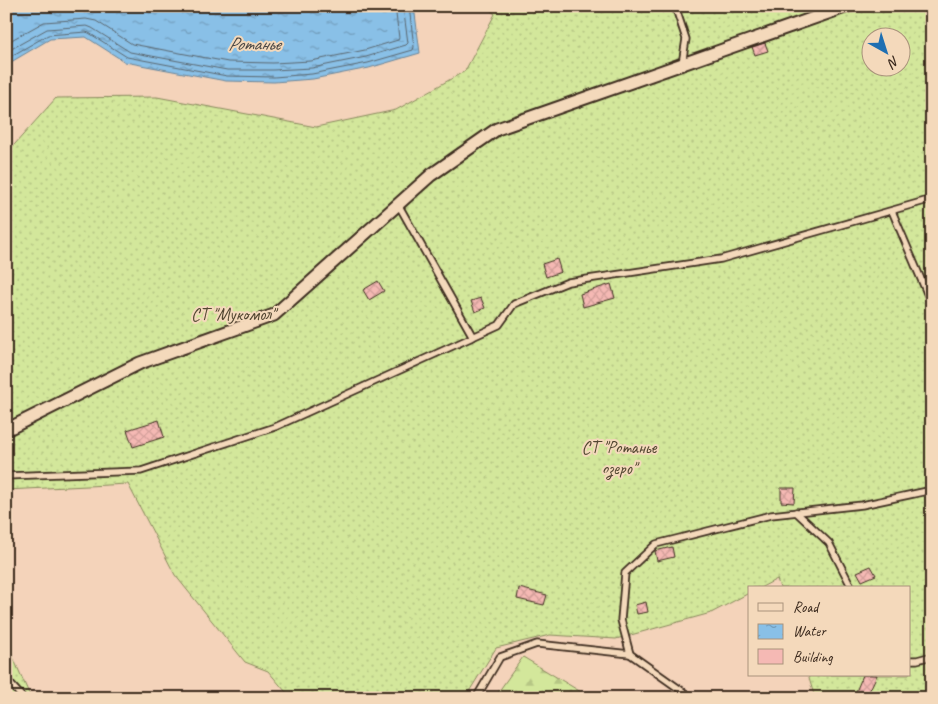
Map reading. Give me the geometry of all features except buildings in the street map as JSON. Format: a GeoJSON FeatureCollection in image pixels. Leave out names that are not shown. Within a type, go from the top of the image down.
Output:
{"type":"FeatureCollection","features":[{"type":"Feature","properties":{"kind":"street"},"geometry":{"type":"LineString","coordinates":[[6,430],[140,363],[274,314],[431,175],[497,129],[848,6]]}},
{"type":"Feature","properties":{"kind":"lane"},"geometry":{"type":"LineString","coordinates":[[675,6],[686,39],[682,64]]}},
{"type":"Feature","properties":{"kind":"lane"},"geometry":{"type":"LineString","coordinates":[[6,476],[141,471],[275,427],[499,325],[514,304],[568,282],[721,259],[932,199]]}},
{"type":"Feature","properties":{"kind":"lane"},"geometry":{"type":"LineString","coordinates":[[398,204],[473,337]]}},
{"type":"Feature","properties":{"kind":"lane"},"geometry":{"type":"LineString","coordinates":[[892,211],[932,305]]}},
{"type":"Feature","properties":{"kind":"lane"},"geometry":{"type":"LineString","coordinates":[[630,654],[621,620],[625,574],[656,544],[771,515],[862,505],[932,490]]}},
{"type":"Feature","properties":{"kind":"lane"},"geometry":{"type":"LineString","coordinates":[[796,512],[829,543],[851,586]]}},
{"type":"Feature","properties":{"kind":"lane"},"geometry":{"type":"LineString","coordinates":[[476,698],[500,657],[537,644],[630,654],[692,698]]}},
{"type":"Feature","properties":{"kind":"lane"},"geometry":{"type":"LineString","coordinates":[[910,660],[932,656]]}},
{"type":"Feature","properties":{"kind":"lane"},"geometry":{"type":"LineString","coordinates":[[6,680],[23,698]]}},
{"type":"Feature","properties":{"kind":"green space"},"geometry":{"type":"Polygon","coordinates":[[[485,6],[932,6],[932,698],[815,698],[808,676],[910,676],[910,586],[779,586],[777,579],[764,586],[748,586],[748,594],[711,613],[616,639],[550,635],[496,648],[465,698],[291,698],[268,671],[245,662],[175,575],[128,484],[6,490],[6,154],[56,98],[157,97],[316,127],[396,110],[465,71],[495,14],[485,6]]]}},
{"type":"Feature","properties":{"kind":"green space"},"geometry":{"type":"Polygon","coordinates":[[[6,645],[8,646],[31,698],[6,698],[6,645]]]}},
{"type":"Feature","properties":{"kind":"green space"},"geometry":{"type":"Polygon","coordinates":[[[523,657],[591,698],[494,698],[523,657]]]}},
{"type":"Feature","properties":{"kind":"water","name":"Ротанье"},"geometry":{"type":"Polygon","coordinates":[[[6,6],[414,6],[420,53],[369,68],[313,79],[274,82],[226,81],[125,62],[86,37],[50,39],[6,65],[6,6]]]}},
{"type":"Feature","properties":{"kind":"park label","name":"СТ \"Мукомол\""},"geometry":{"type":"Point","coordinates":[233,314]}},
{"type":"Feature","properties":{"kind":"park label","name":"СТ \"Ротанье озеро\""},"geometry":{"type":"Point","coordinates":[619,457]}}]}
